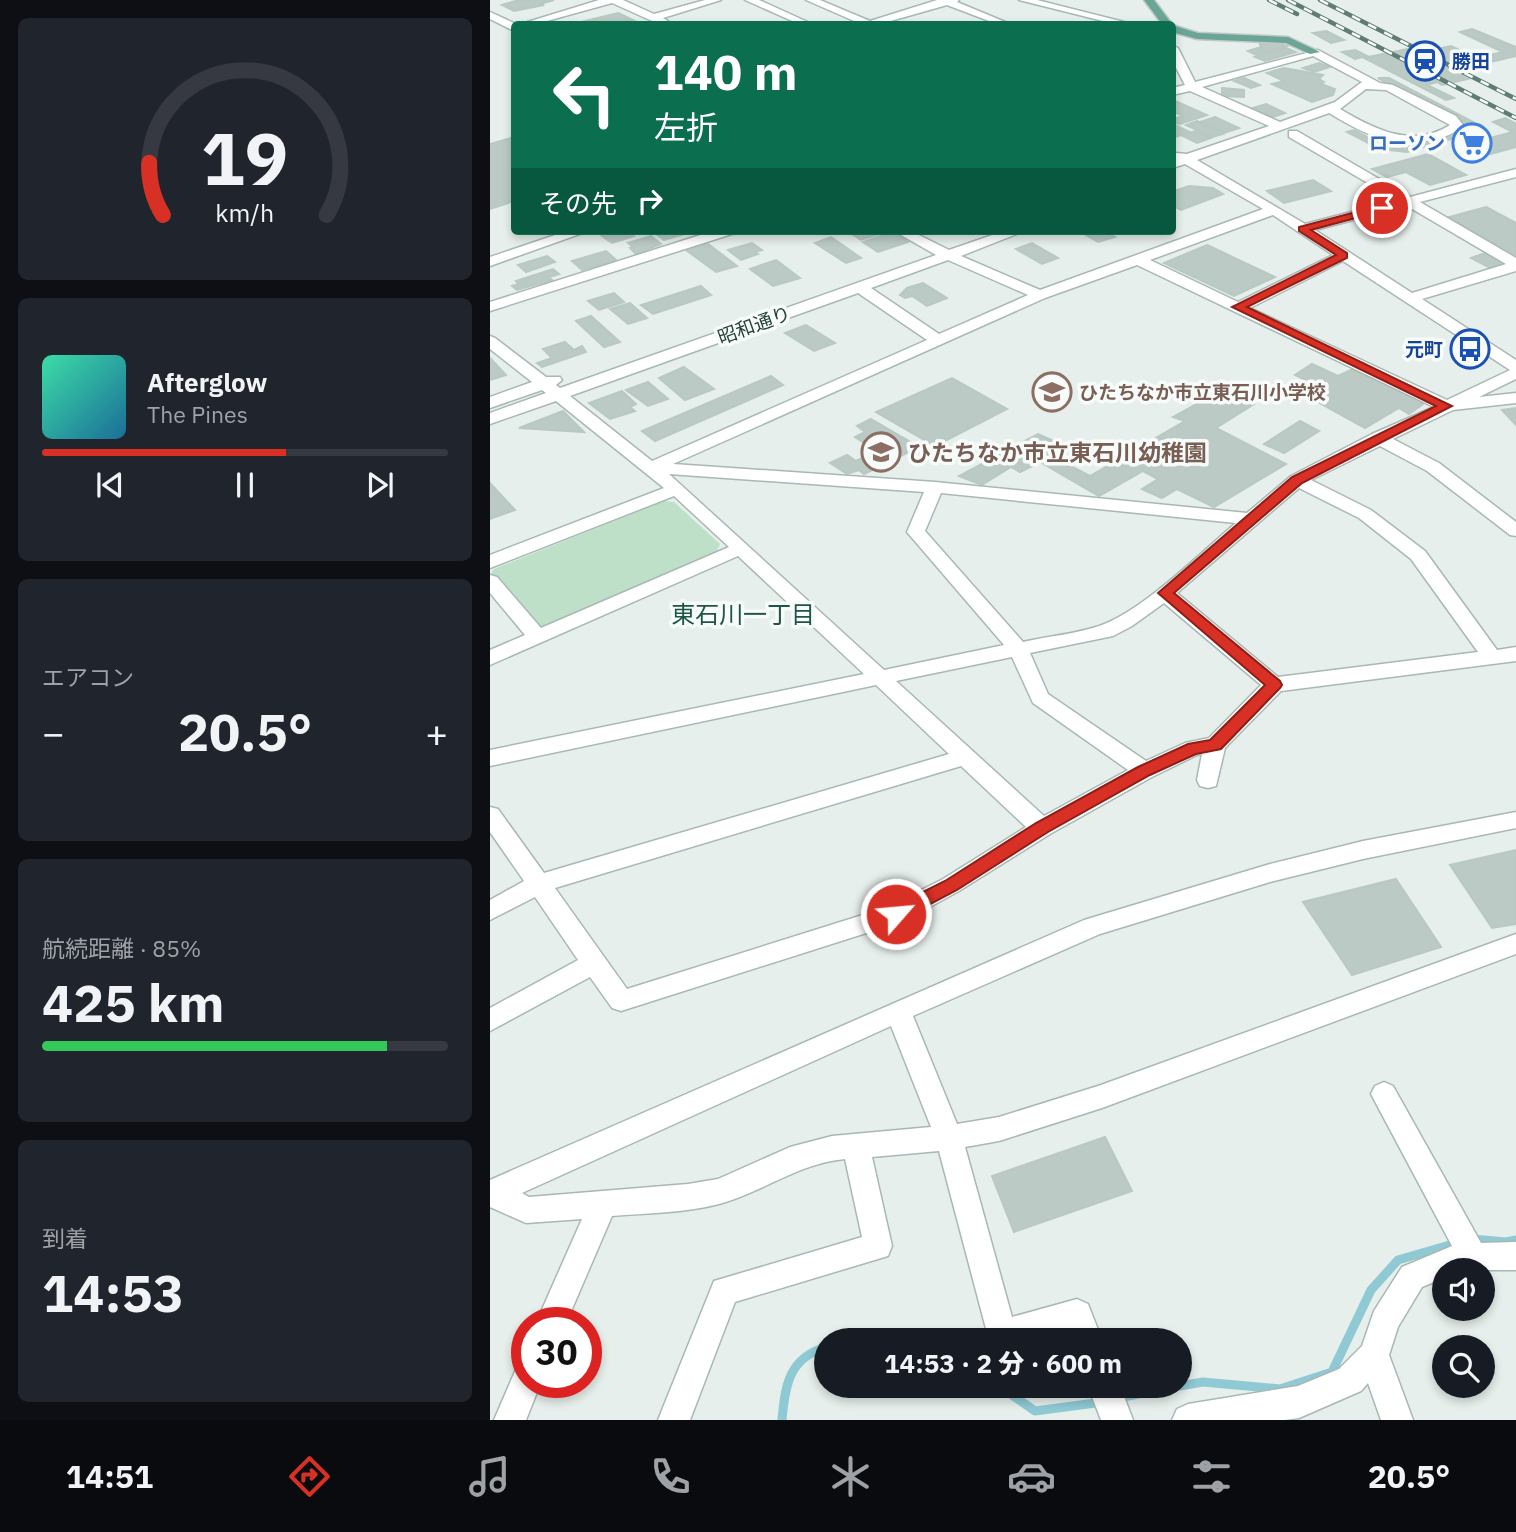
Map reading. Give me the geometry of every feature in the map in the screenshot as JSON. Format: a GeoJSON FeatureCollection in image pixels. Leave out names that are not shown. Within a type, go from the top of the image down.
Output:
{"type":"FeatureCollection","features":[{"type":"Feature","properties":{"kind":"main road"},"geometry":{"type":"LineString","coordinates":[[1149,0],[1165,21]]}},
{"type":"Feature","properties":{"kind":"main road"},"geometry":{"type":"LineString","coordinates":[[1176,30],[1211,37],[1288,40],[1314,52]]}},
{"type":"Feature","properties":{"kind":"street"},"geometry":{"type":"LineString","coordinates":[[537,21],[613,0],[660,21]]}},
{"type":"Feature","properties":{"kind":"street"},"geometry":{"type":"LineString","coordinates":[[653,18],[716,0]]}},
{"type":"Feature","properties":{"kind":"street"},"geometry":{"type":"LineString","coordinates":[[750,0],[800,21]]}},
{"type":"Feature","properties":{"kind":"street"},"geometry":{"type":"LineString","coordinates":[[811,0],[863,21]]}},
{"type":"Feature","properties":{"kind":"street"},"geometry":{"type":"LineString","coordinates":[[1024,0],[1114,21]]}},
{"type":"Feature","properties":{"kind":"street"},"geometry":{"type":"LineString","coordinates":[[880,21],[948,1],[998,21]]}},
{"type":"Feature","properties":{"kind":"street"},"geometry":{"type":"LineString","coordinates":[[804,21],[833,9]]}},
{"type":"Feature","properties":{"kind":"street"},"geometry":{"type":"LineString","coordinates":[[490,15],[511,26]]}},
{"type":"Feature","properties":{"kind":"street"},"geometry":{"type":"LineString","coordinates":[[502,31],[511,29]]}},
{"type":"Feature","properties":{"kind":"street"},"geometry":{"type":"LineString","coordinates":[[1176,91],[1314,52],[1375,84],[1393,89],[1451,119],[1457,125],[1449,131],[1429,137],[1398,141],[1383,138],[1330,108]]}},
{"type":"Feature","properties":{"kind":"street"},"geometry":{"type":"LineString","coordinates":[[1176,56],[1192,87],[1280,126]]}},
{"type":"Feature","properties":{"kind":"street"},"geometry":{"type":"LineString","coordinates":[[1346,70],[1354,78],[1357,88]]}},
{"type":"Feature","properties":{"kind":"street"},"geometry":{"type":"LineString","coordinates":[[1176,163],[1330,108],[1348,99],[1357,88],[1375,84]]}},
{"type":"Feature","properties":{"kind":"street"},"geometry":{"type":"LineString","coordinates":[[1176,175],[1330,121],[1356,123]]}},
{"type":"Feature","properties":{"kind":"street"},"geometry":{"type":"LineString","coordinates":[[1293,134],[1516,265]]}},
{"type":"Feature","properties":{"kind":"street"},"geometry":{"type":"LineString","coordinates":[[1176,154],[1202,166],[1274,210],[1516,367]]}},
{"type":"Feature","properties":{"kind":"street"},"geometry":{"type":"LineString","coordinates":[[1303,229],[1516,173]]}},
{"type":"Feature","properties":{"kind":"street"},"geometry":{"type":"LineString","coordinates":[[1501,177],[1516,185]]}},
{"type":"Feature","properties":{"kind":"street"},"geometry":{"type":"LineString","coordinates":[[652,467],[1041,295],[1274,210]]}},
{"type":"Feature","properties":{"kind":"street"},"geometry":{"type":"LineString","coordinates":[[490,262],[569,235]]}},
{"type":"Feature","properties":{"kind":"street"},"geometry":{"type":"LineString","coordinates":[[490,307],[715,235]]}},
{"type":"Feature","properties":{"kind":"street"},"geometry":{"type":"LineString","coordinates":[[908,235],[1041,295]]}},
{"type":"Feature","properties":{"kind":"street","name":"昭和通り"},"geometry":{"type":"LineString","coordinates":[[490,419],[553,388],[969,235]]}},
{"type":"Feature","properties":{"kind":"street","name":"昭和通り"},"geometry":{"type":"LineString","coordinates":[[490,403],[553,388],[860,287],[1006,235]]}},
{"type":"Feature","properties":{"kind":"street"},"geometry":{"type":"LineString","coordinates":[[1238,307],[1344,256]]}},
{"type":"Feature","properties":{"kind":"street"},"geometry":{"type":"LineString","coordinates":[[1138,260],[1446,406],[1516,398]]}},
{"type":"Feature","properties":{"kind":"street"},"geometry":{"type":"LineString","coordinates":[[1410,298],[1516,265]]}},
{"type":"Feature","properties":{"kind":"street"},"geometry":{"type":"LineString","coordinates":[[860,287],[939,341]]}},
{"type":"Feature","properties":{"kind":"street"},"geometry":{"type":"LineString","coordinates":[[490,341],[553,388],[677,489],[1042,828]]}},
{"type":"Feature","properties":{"kind":"street"},"geometry":{"type":"LineString","coordinates":[[490,758],[1107,631],[1165,593],[1297,480],[1378,438],[1516,373]]}},
{"type":"Feature","properties":{"kind":"street"},"geometry":{"type":"LineString","coordinates":[[1378,438],[1433,467],[1516,531]]}},
{"type":"Feature","properties":{"kind":"street"},"geometry":{"type":"LineString","coordinates":[[652,467],[935,487],[1251,519]]}},
{"type":"Feature","properties":{"kind":"street"},"geometry":{"type":"LineString","coordinates":[[1297,480],[1365,514],[1418,555],[1493,657]]}},
{"type":"Feature","properties":{"kind":"street"},"geometry":{"type":"LineString","coordinates":[[935,487],[916,532],[1018,649],[1040,698],[1144,771]]}},
{"type":"Feature","properties":{"kind":"street"},"geometry":{"type":"LineString","coordinates":[[490,562],[677,489]]}},
{"type":"Feature","properties":{"kind":"street"},"geometry":{"type":"LineString","coordinates":[[490,658],[742,548]]}},
{"type":"Feature","properties":{"kind":"street"},"geometry":{"type":"LineString","coordinates":[[490,580],[538,637]]}},
{"type":"Feature","properties":{"kind":"street"},"geometry":{"type":"LineString","coordinates":[[1165,593],[1275,685]]}},
{"type":"Feature","properties":{"kind":"street"},"geometry":{"type":"LineString","coordinates":[[1208,780],[1215,745],[1275,685],[1303,679],[1516,654]]}},
{"type":"Feature","properties":{"kind":"street"},"geometry":{"type":"LineString","coordinates":[[490,815],[621,1001],[896,914],[951,886],[1042,828],[1144,771],[1193,748],[1215,745]]}},
{"type":"Feature","properties":{"kind":"street"},"geometry":{"type":"LineString","coordinates":[[490,911],[539,884],[967,756]]}},
{"type":"Feature","properties":{"kind":"street"},"geometry":{"type":"LineString","coordinates":[[492,1193],[898,1011],[1093,927],[1183,898],[1363,850],[1516,820]]}},
{"type":"Feature","properties":{"kind":"street"},"geometry":{"type":"LineString","coordinates":[[492,1193],[526,1210],[688,1197],[720,1191],[800,1156],[856,1145],[949,1138],[999,1129],[1102,1096],[1516,944]]}},
{"type":"Feature","properties":{"kind":"street"},"geometry":{"type":"LineString","coordinates":[[490,1020],[596,962]]}},
{"type":"Feature","properties":{"kind":"street"},"geometry":{"type":"LineString","coordinates":[[898,1011],[949,1138],[1000,1328]]}},
{"type":"Feature","properties":{"kind":"street"},"geometry":{"type":"LineString","coordinates":[[1384,1094],[1473,1256]]}},
{"type":"Feature","properties":{"kind":"street"},"geometry":{"type":"LineString","coordinates":[[674,1420],[724,1291],[878,1246],[856,1145]]}},
{"type":"Feature","properties":{"kind":"street"},"geometry":{"type":"LineString","coordinates":[[558,1307],[603,1204]]}},
{"type":"Feature","properties":{"kind":"street"},"geometry":{"type":"LineString","coordinates":[[1188,1420],[1299,1402],[1350,1380],[1374,1355],[1385,1321],[1412,1277],[1459,1257],[1516,1256]]}},
{"type":"Feature","properties":{"kind":"street"},"geometry":{"type":"LineString","coordinates":[[1027,1328],[1077,1314],[1082,1328]]}},
{"type":"Feature","properties":{"kind":"street"},"geometry":{"type":"LineString","coordinates":[[1374,1355],[1397,1420]]}},
{"type":"Feature","properties":{"kind":"street"},"geometry":{"type":"LineString","coordinates":[[510,1420],[519,1398]]}},
{"type":"Feature","properties":{"kind":"street"},"geometry":{"type":"LineString","coordinates":[[1109,1398],[1117,1420]]}},
{"type":"Feature","properties":{"kind":"green space"},"geometry":{"type":"Polygon","coordinates":[[[664,501],[674,502],[720,544],[716,553],[544,628],[535,626],[491,574],[494,569],[664,501]]]}},
{"type":"Feature","properties":{"kind":"building"},"geometry":{"type":"Polygon","coordinates":[[[519,0],[554,0],[540,4],[544,5],[514,11],[502,5],[519,0]]]}},
{"type":"Feature","properties":{"kind":"building"},"geometry":{"type":"Polygon","coordinates":[[[618,13],[633,20],[626,21],[585,21],[618,13]]]}},
{"type":"Feature","properties":{"kind":"building"},"geometry":{"type":"Polygon","coordinates":[[[1472,29],[1516,47],[1516,56],[1456,70],[1472,78],[1442,85],[1437,82],[1427,85],[1454,98],[1446,100],[1364,58],[1412,48],[1422,52],[1451,46],[1477,58],[1503,52],[1460,32],[1472,29]]]}},
{"type":"Feature","properties":{"kind":"building"},"geometry":{"type":"Polygon","coordinates":[[[1326,31],[1344,40],[1331,43],[1313,33],[1326,31]]]}},
{"type":"Feature","properties":{"kind":"building"},"geometry":{"type":"Polygon","coordinates":[[[1259,42],[1287,46],[1256,55],[1248,51],[1261,47],[1259,42]]]}},
{"type":"Feature","properties":{"kind":"building"},"geometry":{"type":"Polygon","coordinates":[[[1286,48],[1296,52],[1265,61],[1255,57],[1286,48]]]}},
{"type":"Feature","properties":{"kind":"building"},"geometry":{"type":"Polygon","coordinates":[[[1355,50],[1367,56],[1355,59],[1342,52],[1355,50]]]}},
{"type":"Feature","properties":{"kind":"building"},"geometry":{"type":"Polygon","coordinates":[[[1319,63],[1330,67],[1314,72],[1303,68],[1319,63]]]}},
{"type":"Feature","properties":{"kind":"building"},"geometry":{"type":"Polygon","coordinates":[[[1284,68],[1323,75],[1319,79],[1324,82],[1321,84],[1335,89],[1333,95],[1312,102],[1272,84],[1284,81],[1267,73],[1284,68]]]}},
{"type":"Feature","properties":{"kind":"building"},"geometry":{"type":"Polygon","coordinates":[[[1244,78],[1260,85],[1251,88],[1234,81],[1244,78]]]}},
{"type":"Feature","properties":{"kind":"building"},"geometry":{"type":"Polygon","coordinates":[[[1378,78],[1389,78],[1475,123],[1479,131],[1407,152],[1380,149],[1347,132],[1354,130],[1386,147],[1399,149],[1469,132],[1474,127],[1378,78]]]}},
{"type":"Feature","properties":{"kind":"building"},"geometry":{"type":"Polygon","coordinates":[[[1222,88],[1244,90],[1244,97],[1222,96],[1222,88]]]}},
{"type":"Feature","properties":{"kind":"building"},"geometry":{"type":"Polygon","coordinates":[[[1176,102],[1207,115],[1176,123],[1176,118],[1184,116],[1176,113],[1176,102]]]}},
{"type":"Feature","properties":{"kind":"building"},"geometry":{"type":"Polygon","coordinates":[[[1266,104],[1285,113],[1273,117],[1253,108],[1266,104]]]}},
{"type":"Feature","properties":{"kind":"building"},"geometry":{"type":"Polygon","coordinates":[[[1215,117],[1239,128],[1224,133],[1200,122],[1215,117]]]}},
{"type":"Feature","properties":{"kind":"building"},"geometry":{"type":"Polygon","coordinates":[[[1505,118],[1516,124],[1516,147],[1480,157],[1459,146],[1513,132],[1493,122],[1505,118]]]}},
{"type":"Feature","properties":{"kind":"building"},"geometry":{"type":"Polygon","coordinates":[[[1197,121],[1223,134],[1212,137],[1186,125],[1197,121]]]}},
{"type":"Feature","properties":{"kind":"building"},"geometry":{"type":"Polygon","coordinates":[[[1176,126],[1177,126],[1190,132],[1176,137],[1176,126]]]}},
{"type":"Feature","properties":{"kind":"building"},"geometry":{"type":"Polygon","coordinates":[[[1196,131],[1211,138],[1197,143],[1181,135],[1196,131]]]}},
{"type":"Feature","properties":{"kind":"building"},"geometry":{"type":"Polygon","coordinates":[[[511,138],[511,202],[490,209],[490,144],[511,138]]]}},
{"type":"Feature","properties":{"kind":"building"},"geometry":{"type":"Polygon","coordinates":[[[1428,154],[1466,175],[1430,185],[1406,172],[1387,177],[1372,169],[1428,154]]]}},
{"type":"Feature","properties":{"kind":"building"},"geometry":{"type":"Polygon","coordinates":[[[1313,180],[1331,191],[1284,203],[1267,191],[1313,180]]]}},
{"type":"Feature","properties":{"kind":"building"},"geometry":{"type":"Polygon","coordinates":[[[1189,186],[1213,188],[1223,194],[1181,210],[1176,207],[1176,191],[1189,186]]]}},
{"type":"Feature","properties":{"kind":"building"},"geometry":{"type":"Polygon","coordinates":[[[1486,207],[1516,223],[1516,255],[1449,217],[1486,207]]]}},
{"type":"Feature","properties":{"kind":"building"},"geometry":{"type":"Polygon","coordinates":[[[633,235],[634,236],[612,243],[602,236],[633,235]]]}},
{"type":"Feature","properties":{"kind":"building"},"geometry":{"type":"Polygon","coordinates":[[[657,235],[681,235],[664,240],[657,235]]]}},
{"type":"Feature","properties":{"kind":"building"},"geometry":{"type":"Polygon","coordinates":[[[853,235],[876,235],[861,240],[853,235]]]}},
{"type":"Feature","properties":{"kind":"building"},"geometry":{"type":"Polygon","coordinates":[[[884,235],[898,235],[908,242],[878,252],[863,242],[884,235]]]}},
{"type":"Feature","properties":{"kind":"building"},"geometry":{"type":"Polygon","coordinates":[[[1086,235],[1115,237],[1098,242],[1086,235]]]}},
{"type":"Feature","properties":{"kind":"building"},"geometry":{"type":"Polygon","coordinates":[[[651,236],[661,244],[636,254],[630,248],[633,247],[628,243],[651,236]]]}},
{"type":"Feature","properties":{"kind":"building"},"geometry":{"type":"Polygon","coordinates":[[[831,237],[861,258],[846,263],[815,243],[831,237]]]}},
{"type":"Feature","properties":{"kind":"building"},"geometry":{"type":"Polygon","coordinates":[[[707,243],[737,266],[716,272],[686,250],[707,243]]]}},
{"type":"Feature","properties":{"kind":"building"},"geometry":{"type":"Polygon","coordinates":[[[752,243],[762,250],[741,260],[728,250],[752,243]]]}},
{"type":"Feature","properties":{"kind":"building"},"geometry":{"type":"Polygon","coordinates":[[[1032,243],[1058,258],[1042,264],[1016,249],[1032,243]]]}},
{"type":"Feature","properties":{"kind":"building"},"geometry":{"type":"Polygon","coordinates":[[[1207,245],[1275,277],[1234,296],[1164,263],[1207,245]]]}},
{"type":"Feature","properties":{"kind":"building"},"geometry":{"type":"Polygon","coordinates":[[[606,251],[616,260],[582,270],[572,261],[606,251]]]}},
{"type":"Feature","properties":{"kind":"building"},"geometry":{"type":"Polygon","coordinates":[[[1488,252],[1504,261],[1503,266],[1492,269],[1471,258],[1488,252]]]}},
{"type":"Feature","properties":{"kind":"building"},"geometry":{"type":"Polygon","coordinates":[[[547,256],[555,262],[526,272],[518,265],[547,256]]]}},
{"type":"Feature","properties":{"kind":"building"},"geometry":{"type":"Polygon","coordinates":[[[776,260],[800,278],[773,286],[750,269],[776,260]]]}},
{"type":"Feature","properties":{"kind":"building"},"geometry":{"type":"Polygon","coordinates":[[[553,269],[559,274],[549,277],[552,280],[517,290],[512,286],[519,284],[516,281],[553,269]]]}},
{"type":"Feature","properties":{"kind":"building"},"geometry":{"type":"Polygon","coordinates":[[[923,283],[947,298],[927,306],[912,296],[905,298],[900,295],[907,288],[923,283]]]}},
{"type":"Feature","properties":{"kind":"building"},"geometry":{"type":"Polygon","coordinates":[[[701,286],[711,295],[653,314],[641,305],[701,286]]]}},
{"type":"Feature","properties":{"kind":"building"},"geometry":{"type":"Polygon","coordinates":[[[614,293],[624,302],[599,310],[588,301],[614,293]]]}},
{"type":"Feature","properties":{"kind":"building"},"geometry":{"type":"Polygon","coordinates":[[[630,303],[647,318],[628,324],[610,309],[630,303]]]}},
{"type":"Feature","properties":{"kind":"building"},"geometry":{"type":"Polygon","coordinates":[[[591,316],[620,342],[604,347],[576,321],[591,316]]]}},
{"type":"Feature","properties":{"kind":"building"},"geometry":{"type":"Polygon","coordinates":[[[806,325],[835,343],[814,351],[785,333],[806,325]]]}},
{"type":"Feature","properties":{"kind":"building"},"geometry":{"type":"Polygon","coordinates":[[[565,342],[574,350],[582,346],[586,352],[542,367],[537,363],[552,358],[543,349],[565,342]]]}},
{"type":"Feature","properties":{"kind":"building"},"geometry":{"type":"Polygon","coordinates":[[[490,358],[506,375],[490,380],[490,358]]]}},
{"type":"Feature","properties":{"kind":"building"},"geometry":{"type":"Polygon","coordinates":[[[1312,364],[1338,376],[1357,367],[1426,402],[1409,414],[1399,408],[1365,428],[1316,401],[1325,396],[1317,391],[1321,388],[1295,375],[1312,364]]]}},
{"type":"Feature","properties":{"kind":"building"},"geometry":{"type":"Polygon","coordinates":[[[684,367],[714,389],[685,400],[659,378],[684,367]]]}},
{"type":"Feature","properties":{"kind":"building"},"geometry":{"type":"Polygon","coordinates":[[[771,376],[783,385],[655,441],[642,431],[771,376]]]}},
{"type":"Feature","properties":{"kind":"building"},"geometry":{"type":"Polygon","coordinates":[[[952,378],[1007,409],[935,446],[876,412],[952,378]]]}},
{"type":"Feature","properties":{"kind":"building"},"geometry":{"type":"Polygon","coordinates":[[[1294,381],[1314,393],[1294,402],[1274,391],[1294,381]]]}},
{"type":"Feature","properties":{"kind":"building"},"geometry":{"type":"Polygon","coordinates":[[[648,382],[668,399],[648,406],[626,390],[648,382]]]}},
{"type":"Feature","properties":{"kind":"building"},"geometry":{"type":"Polygon","coordinates":[[[1224,389],[1254,404],[1216,428],[1286,464],[1214,507],[1177,489],[1162,498],[1142,489],[1158,479],[1143,471],[1099,496],[1040,462],[1020,472],[1011,467],[982,485],[959,476],[1038,434],[1061,444],[1045,453],[1090,476],[1185,421],[1173,417],[1224,389]]]}},
{"type":"Feature","properties":{"kind":"building"},"geometry":{"type":"Polygon","coordinates":[[[622,391],[636,404],[630,407],[635,411],[610,419],[589,403],[622,391]]]}},
{"type":"Feature","properties":{"kind":"building"},"geometry":{"type":"Polygon","coordinates":[[[1516,408],[1516,425],[1502,410],[1516,408]]]}},
{"type":"Feature","properties":{"kind":"building"},"geometry":{"type":"Polygon","coordinates":[[[563,411],[584,432],[519,428],[563,411]]]}},
{"type":"Feature","properties":{"kind":"building"},"geometry":{"type":"Polygon","coordinates":[[[871,419],[919,447],[864,474],[859,470],[847,474],[830,463],[847,455],[856,461],[877,451],[855,437],[865,432],[857,426],[871,419]]]}},
{"type":"Feature","properties":{"kind":"building"},"geometry":{"type":"Polygon","coordinates":[[[1300,421],[1319,431],[1284,453],[1264,444],[1300,421]]]}},
{"type":"Feature","properties":{"kind":"building"},"geometry":{"type":"Polygon","coordinates":[[[490,483],[515,510],[490,519],[490,483]]]}},
{"type":"Feature","properties":{"kind":"building"},"geometry":{"type":"Polygon","coordinates":[[[1516,850],[1516,924],[1492,928],[1450,865],[1516,850]]]}},
{"type":"Feature","properties":{"kind":"building"},"geometry":{"type":"Polygon","coordinates":[[[1396,879],[1441,947],[1352,975],[1303,902],[1396,879]]]}},
{"type":"Feature","properties":{"kind":"building"},"geometry":{"type":"Polygon","coordinates":[[[1105,1137],[1132,1191],[1014,1232],[992,1176],[1105,1137]]]}},
{"type":"Feature","properties":{"kind":"waterway"},"geometry":{"type":"LineString","coordinates":[[1472,1239],[1506,1242],[1516,1240]]}},
{"type":"Feature","properties":{"kind":"waterway"},"geometry":{"type":"LineString","coordinates":[[1192,1384],[1203,1382],[1280,1389],[1332,1372],[1371,1290],[1398,1260],[1460,1242]]}},
{"type":"Feature","properties":{"kind":"waterway"},"geometry":{"type":"LineString","coordinates":[[782,1420],[791,1374],[804,1358],[814,1352]]}},
{"type":"Feature","properties":{"kind":"waterway"},"geometry":{"type":"LineString","coordinates":[[1016,1398],[1035,1411],[1103,1402]]}},
{"type":"Feature","properties":{"kind":"railway"},"geometry":{"type":"LineString","coordinates":[[1269,0],[1297,14]]}},
{"type":"Feature","properties":{"kind":"railway"},"geometry":{"type":"LineString","coordinates":[[1288,0],[1516,118]]}},
{"type":"Feature","properties":{"kind":"railway"},"geometry":{"type":"LineString","coordinates":[[1320,0],[1516,99]]}},
{"type":"Feature","properties":{"kind":"place","name":"勝田"},"geometry":{"type":"Point","coordinates":[1425,61]}},
{"type":"Feature","properties":{"kind":"place","name":"ローソン"},"geometry":{"type":"Point","coordinates":[1472,143]}},
{"type":"Feature","properties":{"kind":"place","name":"元町"},"geometry":{"type":"Point","coordinates":[1470,349]}},
{"type":"Feature","properties":{"kind":"place","name":"ひたちなか市立東石川小学校"},"geometry":{"type":"Point","coordinates":[1052,392]}},
{"type":"Feature","properties":{"kind":"place","name":"ひたちなか市立東石川幼稚園"},"geometry":{"type":"Point","coordinates":[881,452]}},
{"type":"Feature","properties":{"kind":"district","name":"東石川一丁目"},"geometry":{"type":"Point","coordinates":[743,614]}},
{"type":"Feature","properties":{"kind":"route"},"geometry":{"type":"LineString","coordinates":[[896,914],[951,886],[1042,828],[1144,771],[1193,748],[1215,745],[1275,685],[1165,593],[1297,480],[1446,406],[1238,307],[1344,256],[1303,229],[1382,208]]}}]}
